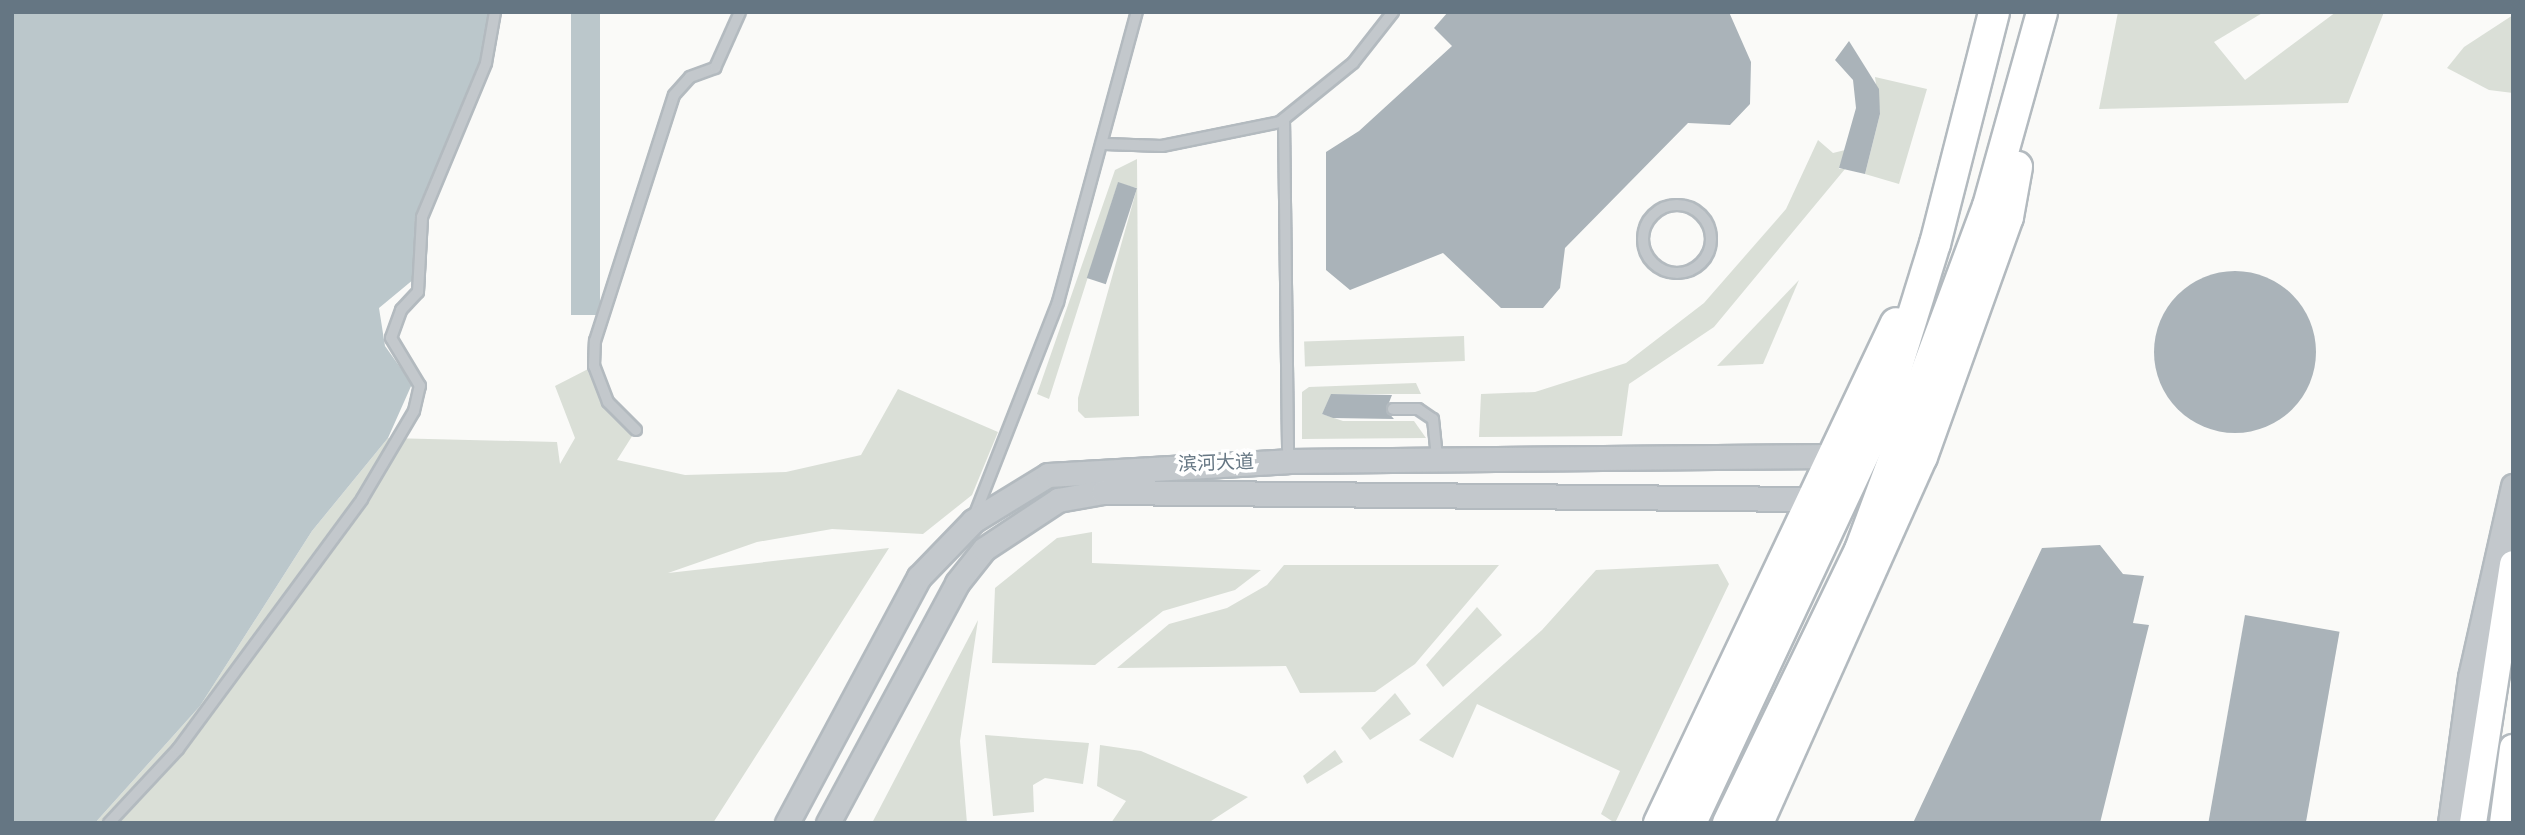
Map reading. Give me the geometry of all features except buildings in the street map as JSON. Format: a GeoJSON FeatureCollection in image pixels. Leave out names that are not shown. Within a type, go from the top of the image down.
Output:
{"type":"FeatureCollection","features":[{"type":"Feature","properties":{"kind":"main road"},"geometry":{"type":"LineString","coordinates":[[1691,823],[1881,418],[1935,244],[1994,12]]}},
{"type":"Feature","properties":{"kind":"main road"},"geometry":{"type":"LineString","coordinates":[[1728,823],[1865,538],[1988,206],[2043,12]]}},
{"type":"Feature","properties":{"kind":"main road"},"geometry":{"type":"LineString","coordinates":[[1758,823],[1922,457],[2008,217],[2043,12]]}},
{"type":"Feature","properties":{"kind":"main road"},"geometry":{"type":"LineString","coordinates":[[1659,823],[1829,456],[1935,244]]}},
{"type":"Feature","properties":{"kind":"main road"},"geometry":{"type":"LineString","coordinates":[[2473,823],[2513,564]]}},
{"type":"Feature","properties":{"kind":"main road"},"geometry":{"type":"LineString","coordinates":[[2503,823],[2513,748]]}},
{"type":"Feature","properties":{"kind":"street","name":"滨河大道"},"geometry":{"type":"LineString","coordinates":[[787,823],[919,577],[973,521],[1048,475],[1288,461],[1829,456]]}},
{"type":"Feature","properties":{"kind":"street"},"geometry":{"type":"LineString","coordinates":[[2451,823],[2470,677],[2513,486]]}},
{"type":"Feature","properties":{"kind":"street","name":"滨河大道"},"geometry":{"type":"LineString","coordinates":[[828,823],[957,583],[984,549],[1058,500],[1103,492],[1809,499]]}},
{"type":"Feature","properties":{"kind":"lane"},"geometry":{"type":"LineString","coordinates":[[109,823],[178,749],[362,499],[414,411],[419,386],[391,338],[401,310],[418,292],[422,217],[486,62],[495,12]]}},
{"type":"Feature","properties":{"kind":"lane"},"geometry":{"type":"LineString","coordinates":[[636,430],[608,402],[594,366],[595,341],[674,94],[690,77],[715,68],[740,12]]}},
{"type":"Feature","properties":{"kind":"lane"},"geometry":{"type":"LineString","coordinates":[[973,521],[1058,302],[1105,144],[1137,12]]}},
{"type":"Feature","properties":{"kind":"lane"},"geometry":{"type":"LineString","coordinates":[[1105,144],[1162,146],[1284,119],[1353,63],[1393,12]]}},
{"type":"Feature","properties":{"kind":"lane"},"geometry":{"type":"LineString","coordinates":[[1284,119],[1288,461]]}},
{"type":"Feature","properties":{"kind":"lane"},"geometry":{"type":"LineString","coordinates":[[1666,206],[1689,206],[1706,221],[1711,243],[1692,269],[1660,269],[1646,253],[1643,231],[1666,206]]}},
{"type":"Feature","properties":{"kind":"lane"},"geometry":{"type":"LineString","coordinates":[[1393,409],[1418,409],[1433,419],[1439,436],[1436,461]]}},
{"type":"Feature","properties":{"kind":"shaded area"},"geometry":{"type":"Polygon","coordinates":[[[12,12],[492,12],[486,61],[415,217],[414,279],[379,308],[385,346],[412,384],[388,438],[312,531],[200,706],[95,823],[12,823],[12,12]]]}},
{"type":"Feature","properties":{"kind":"shaded area"},"geometry":{"type":"Polygon","coordinates":[[[571,12],[600,12],[600,315],[571,315],[571,12]]]}},
{"type":"Feature","properties":{"kind":"shaded area"},"geometry":{"type":"Polygon","coordinates":[[[2118,12],[2264,12],[2214,42],[2245,80],[2336,12],[2384,12],[2348,103],[2099,109],[2118,12]]]}},
{"type":"Feature","properties":{"kind":"shaded area"},"geometry":{"type":"Polygon","coordinates":[[[2513,15],[2513,93],[2489,90],[2447,68],[2464,47],[2513,15]]]}},
{"type":"Feature","properties":{"kind":"shaded area"},"geometry":{"type":"Polygon","coordinates":[[[1875,77],[1927,89],[1899,184],[1865,174],[1880,114],[1875,77]]]}},
{"type":"Feature","properties":{"kind":"shaded area"},"geometry":{"type":"Polygon","coordinates":[[[1818,140],[1833,153],[1845,150],[1839,169],[1845,169],[1714,327],[1629,384],[1622,436],[1479,437],[1481,394],[1535,392],[1626,363],[1704,303],[1786,209],[1818,140]]]}},
{"type":"Feature","properties":{"kind":"shaded area"},"geometry":{"type":"Polygon","coordinates":[[[1137,159],[1139,416],[1085,418],[1078,411],[1078,398],[1137,188],[1118,183],[1049,399],[1037,394],[1115,170],[1137,159]]]}},
{"type":"Feature","properties":{"kind":"shaded area"},"geometry":{"type":"Polygon","coordinates":[[[1799,280],[1763,364],[1717,366],[1799,280]]]}},
{"type":"Feature","properties":{"kind":"shaded area"},"geometry":{"type":"Polygon","coordinates":[[[1464,336],[1465,361],[1305,367],[1304,342],[1464,336]]]}},
{"type":"Feature","properties":{"kind":"shaded area"},"geometry":{"type":"Polygon","coordinates":[[[594,366],[608,402],[636,430],[617,460],[685,475],[786,472],[861,455],[898,389],[998,432],[972,495],[923,534],[832,529],[757,542],[668,573],[889,548],[713,823],[95,823],[200,706],[312,531],[388,438],[557,442],[560,464],[575,438],[555,386],[594,366]]]}},
{"type":"Feature","properties":{"kind":"shaded area"},"geometry":{"type":"Polygon","coordinates":[[[1416,383],[1421,394],[1332,394],[1322,414],[1343,421],[1414,421],[1426,438],[1302,439],[1302,392],[1309,387],[1416,383]]]}},
{"type":"Feature","properties":{"kind":"shaded area"},"geometry":{"type":"Polygon","coordinates":[[[1092,532],[1092,563],[1261,570],[1235,590],[1163,611],[1095,665],[992,663],[995,588],[1057,538],[1092,532]]]}},
{"type":"Feature","properties":{"kind":"shaded area"},"geometry":{"type":"Polygon","coordinates":[[[1718,564],[1729,584],[1615,823],[1601,814],[1620,771],[1477,704],[1453,758],[1419,740],[1542,630],[1596,570],[1718,564]]]}},
{"type":"Feature","properties":{"kind":"shaded area"},"geometry":{"type":"Polygon","coordinates":[[[1284,565],[1499,565],[1415,664],[1375,692],[1300,693],[1286,666],[1117,668],[1169,624],[1227,608],[1267,585],[1284,565]]]}},
{"type":"Feature","properties":{"kind":"shaded area"},"geometry":{"type":"Polygon","coordinates":[[[1477,607],[1502,635],[1443,687],[1426,665],[1477,607]]]}},
{"type":"Feature","properties":{"kind":"shaded area"},"geometry":{"type":"Polygon","coordinates":[[[978,620],[960,741],[967,823],[872,823],[978,620]]]}},
{"type":"Feature","properties":{"kind":"shaded area"},"geometry":{"type":"Polygon","coordinates":[[[1395,693],[1411,714],[1370,740],[1361,728],[1395,693]]]}},
{"type":"Feature","properties":{"kind":"shaded area"},"geometry":{"type":"Polygon","coordinates":[[[985,735],[1089,743],[1083,784],[1045,778],[1033,785],[1034,812],[993,816],[985,735]]]}},
{"type":"Feature","properties":{"kind":"shaded area"},"geometry":{"type":"Polygon","coordinates":[[[1100,745],[1141,751],[1248,797],[1208,823],[1111,823],[1126,801],[1097,786],[1100,745]]]}},
{"type":"Feature","properties":{"kind":"shaded area"},"geometry":{"type":"Polygon","coordinates":[[[1335,750],[1343,762],[1307,784],[1303,776],[1335,750]]]}}]}
